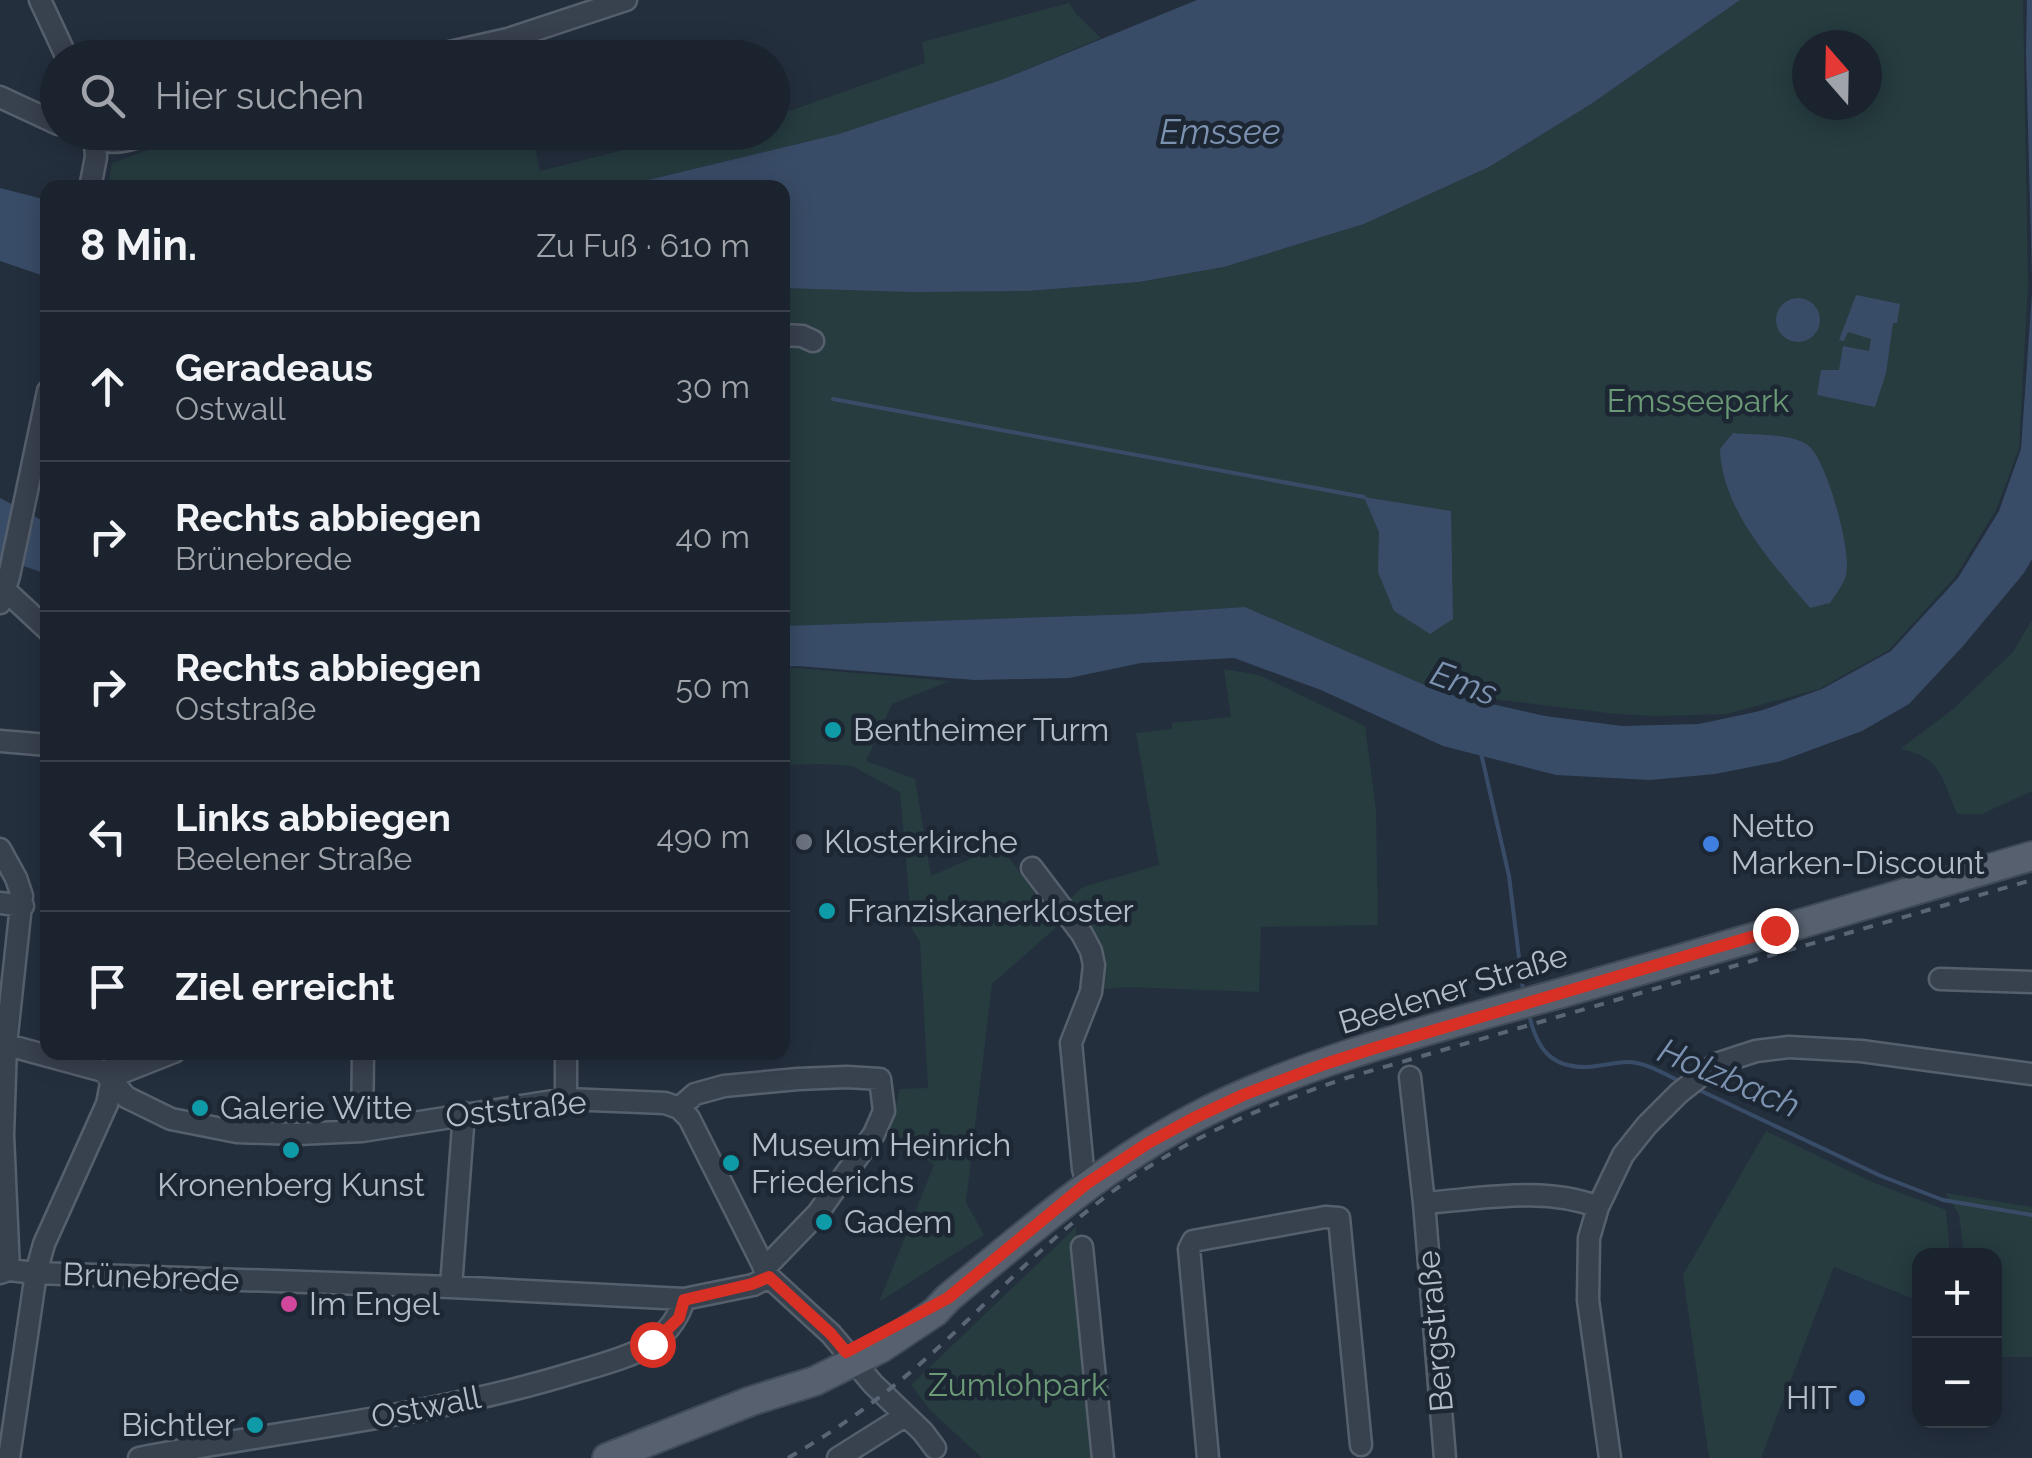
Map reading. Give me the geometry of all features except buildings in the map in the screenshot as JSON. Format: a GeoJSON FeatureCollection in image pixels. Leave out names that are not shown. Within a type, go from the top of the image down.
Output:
{"type":"FeatureCollection","features":[{"type":"Feature","properties":{"kind":"main road","name":"Beelener Straße"},"geometry":{"type":"LineString","coordinates":[[607,1458],[752,1400],[808,1384],[846,1359],[914,1327],[1086,1184],[1148,1143],[1271,1083],[1360,1052],[2032,856]]}},
{"type":"Feature","properties":{"kind":"street"},"geometry":{"type":"LineString","coordinates":[[40,0],[59,40]]}},
{"type":"Feature","properties":{"kind":"street"},"geometry":{"type":"LineString","coordinates":[[504,40],[626,0]]}},
{"type":"Feature","properties":{"kind":"street"},"geometry":{"type":"LineString","coordinates":[[0,96],[40,116]]}},
{"type":"Feature","properties":{"kind":"street"},"geometry":{"type":"LineString","coordinates":[[34,113],[40,113]]}},
{"type":"Feature","properties":{"kind":"street"},"geometry":{"type":"LineString","coordinates":[[91,150],[92,180]]}},
{"type":"Feature","properties":{"kind":"street"},"geometry":{"type":"LineString","coordinates":[[790,335],[813,341]]}},
{"type":"Feature","properties":{"kind":"street"},"geometry":{"type":"LineString","coordinates":[[40,428],[5,582],[40,621]]}},
{"type":"Feature","properties":{"kind":"street"},"geometry":{"type":"LineString","coordinates":[[0,742],[40,744]]}},
{"type":"Feature","properties":{"kind":"street"},"geometry":{"type":"LineString","coordinates":[[0,849],[22,896],[3,1044],[5,1271]]}},
{"type":"Feature","properties":{"kind":"street"},"geometry":{"type":"LineString","coordinates":[[1032,868],[1082,934],[1094,965],[1090,992],[1071,1043],[1086,1184]]}},
{"type":"Feature","properties":{"kind":"street"},"geometry":{"type":"LineString","coordinates":[[0,902],[22,906]]}},
{"type":"Feature","properties":{"kind":"street"},"geometry":{"type":"LineString","coordinates":[[0,924],[22,906]]}},
{"type":"Feature","properties":{"kind":"street"},"geometry":{"type":"LineString","coordinates":[[1940,979],[2032,982]]}},
{"type":"Feature","properties":{"kind":"street"},"geometry":{"type":"LineString","coordinates":[[3,1044],[40,1054]]}},
{"type":"Feature","properties":{"kind":"street"},"geometry":{"type":"LineString","coordinates":[[1610,1458],[1588,1300],[1589,1238],[1598,1207],[1623,1155],[1679,1092],[1716,1064],[1756,1050],[1789,1047],[2032,1074]]}},
{"type":"Feature","properties":{"kind":"street"},"geometry":{"type":"LineString","coordinates":[[64,1060],[103,1071],[111,1078]]}},
{"type":"Feature","properties":{"kind":"street"},"geometry":{"type":"LineString","coordinates":[[9,1458],[36,1273],[44,1244],[107,1104],[116,1060]]}},
{"type":"Feature","properties":{"kind":"street"},"geometry":{"type":"LineString","coordinates":[[111,1078],[155,1060]]}},
{"type":"Feature","properties":{"kind":"street"},"geometry":{"type":"LineString","coordinates":[[362,1060],[362,1130]]}},
{"type":"Feature","properties":{"kind":"street"},"geometry":{"type":"LineString","coordinates":[[566,1060],[566,1099]]}},
{"type":"Feature","properties":{"kind":"street","name":"Bergstraße"},"geometry":{"type":"LineString","coordinates":[[1410,1077],[1445,1458]]}},
{"type":"Feature","properties":{"kind":"street","name":"Oststraße"},"geometry":{"type":"LineString","coordinates":[[111,1078],[126,1097],[171,1118],[237,1132],[362,1130],[566,1099],[665,1102],[679,1108]]}},
{"type":"Feature","properties":{"kind":"street"},"geometry":{"type":"LineString","coordinates":[[766,1273],[818,1212],[874,1134],[884,1111],[880,1079],[798,1079],[724,1086],[696,1094],[679,1108],[689,1118],[766,1273],[941,1453]]}},
{"type":"Feature","properties":{"kind":"street"},"geometry":{"type":"LineString","coordinates":[[451,1287],[464,1113]]}},
{"type":"Feature","properties":{"kind":"street","name":"Bergstraße"},"geometry":{"type":"LineString","coordinates":[[1424,1203],[1540,1195],[1598,1207]]}},
{"type":"Feature","properties":{"kind":"street"},"geometry":{"type":"LineString","coordinates":[[1208,1458],[1189,1249],[1193,1241],[1326,1216],[1339,1218],[1360,1445]]}},
{"type":"Feature","properties":{"kind":"street"},"geometry":{"type":"LineString","coordinates":[[1082,1247],[1102,1458]]}},
{"type":"Feature","properties":{"kind":"street","name":"Brünebrede"},"geometry":{"type":"LineString","coordinates":[[5,1271],[451,1287],[684,1300],[752,1284],[766,1273]]}},
{"type":"Feature","properties":{"kind":"street","name":"Ostwall"},"geometry":{"type":"LineString","coordinates":[[139,1458],[406,1412],[540,1384],[652,1344],[679,1318],[684,1300]]}},
{"type":"Feature","properties":{"kind":"street"},"geometry":{"type":"LineString","coordinates":[[846,1359],[866,1387],[941,1453]]}},
{"type":"Feature","properties":{"kind":"street"},"geometry":{"type":"LineString","coordinates":[[838,1458],[900,1419]]}},
{"type":"Feature","properties":{"kind":"green space","name":"Emsseepark"},"geometry":{"type":"Polygon","coordinates":[[[1740,0],[2023,0],[2028,285],[2019,448],[1996,510],[1955,577],[1889,650],[1819,689],[1727,714],[1656,716],[1443,693],[1245,607],[790,626],[790,288],[1028,291],[1139,282],[1224,267],[1364,224],[1489,167],[1591,104],[1740,0]]]}},
{"type":"Feature","properties":{"kind":"green space"},"geometry":{"type":"Polygon","coordinates":[[[1069,3],[1101,38],[1001,80],[839,134],[790,146],[790,111],[925,63],[922,42],[1069,3]]]}},
{"type":"Feature","properties":{"kind":"green space"},"geometry":{"type":"Polygon","coordinates":[[[148,150],[536,150],[540,171],[623,150],[773,150],[648,180],[109,180],[112,163],[148,150]]]}},
{"type":"Feature","properties":{"kind":"green space"},"geometry":{"type":"Polygon","coordinates":[[[2032,620],[2032,791],[1982,814],[1957,814],[1933,764],[1900,749],[1952,710],[2013,652],[2032,620]]]}},
{"type":"Feature","properties":{"kind":"green space"},"geometry":{"type":"Polygon","coordinates":[[[790,668],[950,681],[892,704],[866,761],[915,779],[931,876],[1000,846],[1059,925],[992,984],[966,1202],[984,1235],[879,1302],[934,1165],[886,1126],[899,1089],[928,1088],[920,942],[912,929],[900,792],[852,766],[790,765],[790,668]]]}},
{"type":"Feature","properties":{"kind":"green space"},"geometry":{"type":"Polygon","coordinates":[[[1224,669],[1259,675],[1365,726],[1376,810],[1378,925],[1261,927],[1259,992],[1126,987],[1096,990],[1064,904],[1083,887],[1159,865],[1136,733],[1172,729],[1172,723],[1231,717],[1224,669]]]}},
{"type":"Feature","properties":{"kind":"green space"},"geometry":{"type":"Polygon","coordinates":[[[1766,1131],[1872,1182],[1946,1210],[1949,1248],[1912,1248],[1912,1298],[1834,1267],[1761,1458],[1709,1458],[1683,1275],[1766,1131]]]}},
{"type":"Feature","properties":{"kind":"green space"},"geometry":{"type":"Polygon","coordinates":[[[1945,1193],[2032,1207],[2032,1357],[2002,1357],[2002,1248],[1963,1248],[1959,1214],[1945,1193]]]}},
{"type":"Feature","properties":{"kind":"green space","name":"Zumlohpark"},"geometry":{"type":"Polygon","coordinates":[[[1076,1227],[1098,1458],[982,1458],[930,1410],[911,1385],[1076,1227]]]}},
{"type":"Feature","properties":{"kind":"water","name":"Emssee"},"geometry":{"type":"Polygon","coordinates":[[[1197,0],[1740,0],[1591,104],[1489,167],[1364,224],[1224,267],[1139,282],[1028,291],[790,288],[790,180],[648,180],[773,150],[790,150],[790,146],[839,134],[1001,80],[1197,0]]]}},
{"type":"Feature","properties":{"kind":"water"},"geometry":{"type":"Polygon","coordinates":[[[2027,0],[2032,0],[2032,279],[2026,51],[2027,0]]]}},
{"type":"Feature","properties":{"kind":"water"},"geometry":{"type":"Polygon","coordinates":[[[0,188],[40,198],[40,275],[0,261],[0,188]]]}},
{"type":"Feature","properties":{"kind":"water"},"geometry":{"type":"Polygon","coordinates":[[[2032,293],[2032,559],[2024,573],[1909,704],[1862,731],[1781,761],[1715,774],[1650,780],[1556,775],[1443,746],[1321,690],[1234,658],[1141,663],[1069,678],[975,680],[790,666],[790,626],[1245,607],[1443,693],[1545,716],[1622,726],[1699,724],[1760,711],[1822,689],[1891,651],[1958,578],[1999,511],[2021,449],[2032,293]]]}},
{"type":"Feature","properties":{"kind":"water"},"geometry":{"type":"Polygon","coordinates":[[[1856,295],[1900,304],[1875,407],[1817,395],[1821,370],[1839,370],[1843,346],[1869,351],[1871,339],[1848,332],[1844,341],[1839,340],[1856,295]]]}},
{"type":"Feature","properties":{"kind":"water"},"geometry":{"type":"Polygon","coordinates":[[[1798,298],[1814,304],[1820,320],[1814,336],[1798,342],[1782,336],[1776,320],[1782,304],[1798,298]]]}},
{"type":"Feature","properties":{"kind":"water"},"geometry":{"type":"Polygon","coordinates":[[[1733,433],[1795,439],[1810,447],[1817,457],[1837,509],[1847,564],[1845,578],[1830,603],[1810,608],[1765,554],[1739,514],[1723,472],[1720,449],[1733,433]]]}},
{"type":"Feature","properties":{"kind":"water"},"geometry":{"type":"Polygon","coordinates":[[[1364,497],[1451,511],[1453,619],[1430,634],[1394,611],[1378,572],[1379,532],[1364,497]]]}},
{"type":"Feature","properties":{"kind":"water"},"geometry":{"type":"Polygon","coordinates":[[[0,498],[40,519],[40,572],[0,558],[0,498]]]}},
{"type":"Feature","properties":{"kind":"waterway"},"geometry":{"type":"LineString","coordinates":[[833,399],[1364,497]]}},
{"type":"Feature","properties":{"kind":"waterway","name":"Holzbach"},"geometry":{"type":"LineString","coordinates":[[1481,753],[1509,876],[1523,990]]}},
{"type":"Feature","properties":{"kind":"waterway","name":"Holzbach"},"geometry":{"type":"LineString","coordinates":[[1529,1014],[1541,1046],[1563,1064],[1587,1067],[1634,1062],[1679,1081]]}},
{"type":"Feature","properties":{"kind":"waterway","name":"Holzbach"},"geometry":{"type":"LineString","coordinates":[[1697,1089],[1881,1176],[1943,1200],[2032,1215]]}},
{"type":"Feature","properties":{"kind":"railway"},"geometry":{"type":"LineString","coordinates":[[788,1458],[837,1428],[898,1382],[1100,1201],[1157,1162],[1218,1129],[1346,1078],[2032,880]]}},
{"type":"Feature","properties":{"kind":"place","name":"Bentheimer Turm"},"geometry":{"type":"Point","coordinates":[833,730]}},
{"type":"Feature","properties":{"kind":"place","name":"Klosterkirche"},"geometry":{"type":"Point","coordinates":[804,842]}},
{"type":"Feature","properties":{"kind":"place","name":"Netto Marken-Discount"},"geometry":{"type":"Point","coordinates":[1711,844]}},
{"type":"Feature","properties":{"kind":"place","name":"Franziskanerkloster"},"geometry":{"type":"Point","coordinates":[827,911]}},
{"type":"Feature","properties":{"kind":"place","name":"Galerie Witte"},"geometry":{"type":"Point","coordinates":[200,1108]}},
{"type":"Feature","properties":{"kind":"place","name":"Kronenberg Kunst"},"geometry":{"type":"Point","coordinates":[291,1150]}},
{"type":"Feature","properties":{"kind":"place","name":"Museum Heinrich Friederichs"},"geometry":{"type":"Point","coordinates":[731,1163]}},
{"type":"Feature","properties":{"kind":"place","name":"Gadem"},"geometry":{"type":"Point","coordinates":[824,1222]}},
{"type":"Feature","properties":{"kind":"place","name":"Im Engel"},"geometry":{"type":"Point","coordinates":[289,1304]}},
{"type":"Feature","properties":{"kind":"place","name":"HIT"},"geometry":{"type":"Point","coordinates":[1857,1398]}},
{"type":"Feature","properties":{"kind":"place","name":"Bichtler"},"geometry":{"type":"Point","coordinates":[255,1425]}},
{"type":"Feature","properties":{"kind":"route"},"geometry":{"type":"LineString","coordinates":[[652,1344],[679,1318],[684,1300],[769,1277],[846,1352],[948,1298],[1086,1184],[1148,1143],[1243,1095],[1378,1047],[1775,930]]}},
{"type":"Feature","properties":{"kind":"water label","name":"Ems"},"geometry":{"type":"Point","coordinates":[1464,683]}}]}
